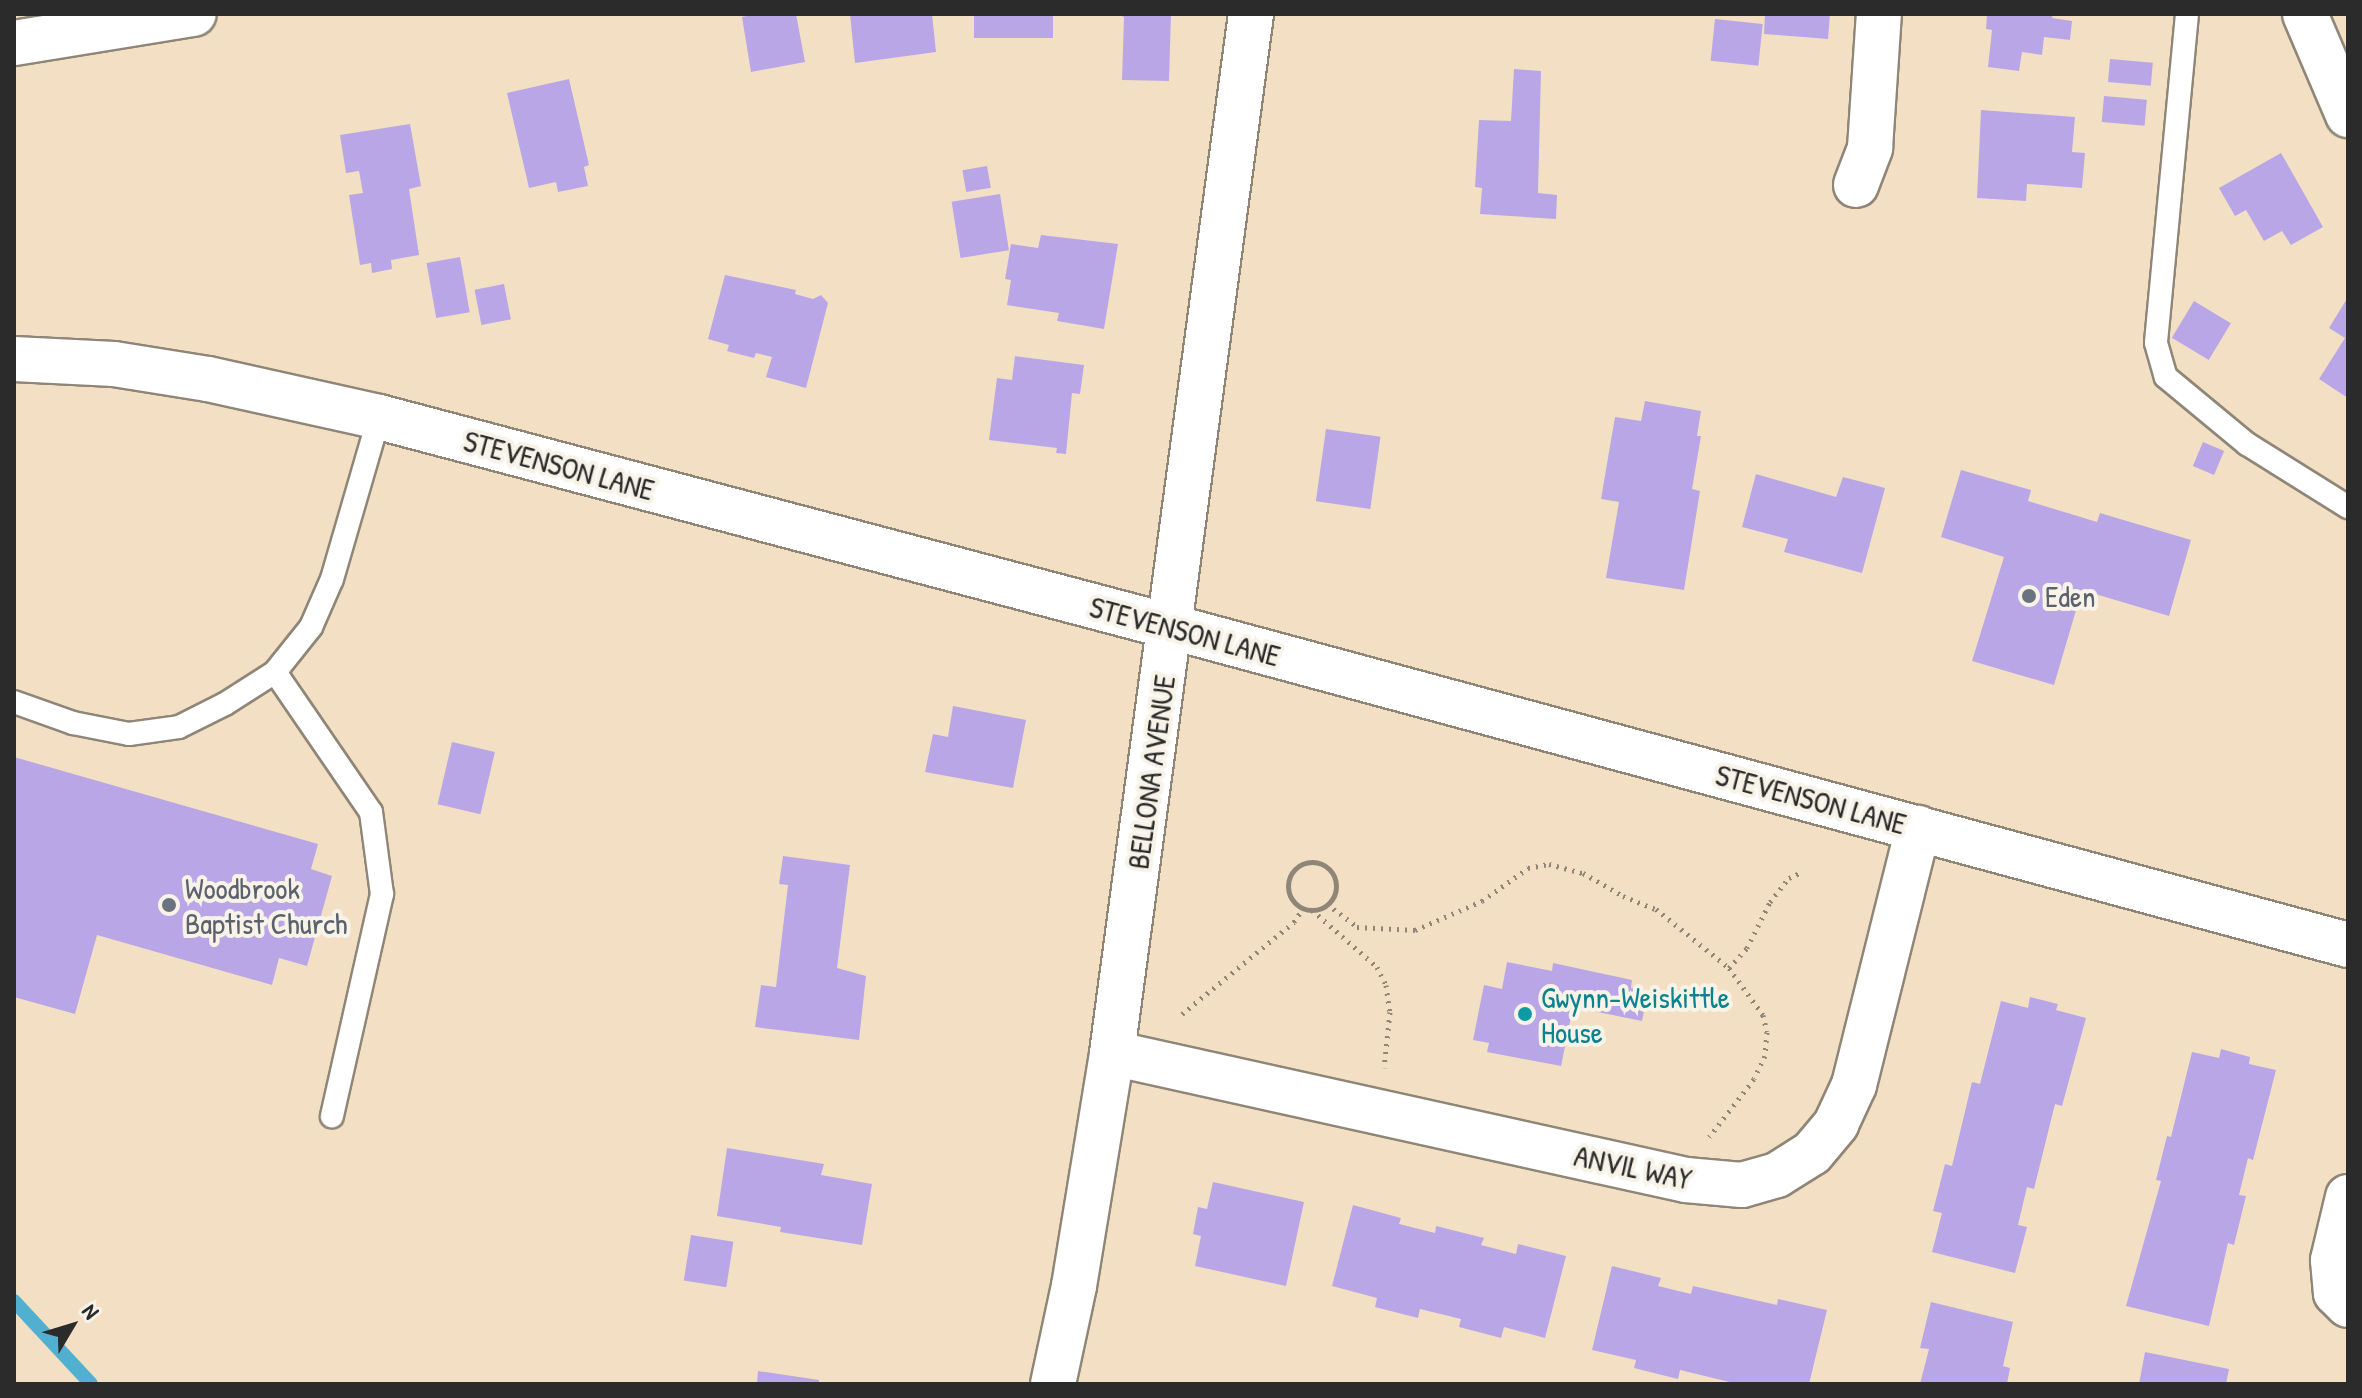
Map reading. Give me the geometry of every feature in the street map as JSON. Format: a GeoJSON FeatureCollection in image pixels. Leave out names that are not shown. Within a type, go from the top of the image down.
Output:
{"type":"FeatureCollection","features":[{"type":"Feature","properties":{"kind":"street"},"geometry":{"type":"LineString","coordinates":[[14,43],[194,14]]}},
{"type":"Feature","properties":{"kind":"street","name":"BELLONA AVENUE"},"geometry":{"type":"LineString","coordinates":[[1053,1384],[1074,1286],[1112,1053],[1172,627],[1251,14]]}},
{"type":"Feature","properties":{"kind":"street"},"geometry":{"type":"LineString","coordinates":[[1856,185],[1870,148],[1879,14]]}},
{"type":"Feature","properties":{"kind":"street"},"geometry":{"type":"LineString","coordinates":[[2305,14],[2348,115]]}},
{"type":"Feature","properties":{"kind":"street","name":"STEVENSON LANE"},"geometry":{"type":"LineString","coordinates":[[14,359],[114,364],[208,379],[379,417],[1172,627],[2348,945]]}},
{"type":"Feature","properties":{"kind":"street","name":"ANVIL WAY"},"geometry":{"type":"LineString","coordinates":[[1112,1053],[1686,1180],[1742,1185],[1777,1175],[1812,1153],[1836,1124],[1854,1085],[1918,828]]}},
{"type":"Feature","properties":{"kind":"street"},"geometry":{"type":"LineString","coordinates":[[2348,1197],[2333,1260],[2336,1293],[2348,1305]]}},
{"type":"Feature","properties":{"kind":"lane"},"geometry":{"type":"LineString","coordinates":[[2187,14],[2156,343],[2166,377],[2247,444],[2348,507]]}},
{"type":"Feature","properties":{"kind":"lane"},"geometry":{"type":"LineString","coordinates":[[14,702],[73,723],[129,734],[179,727],[225,704],[275,672],[311,627],[332,579],[379,417]]}},
{"type":"Feature","properties":{"kind":"lane"},"geometry":{"type":"LineString","coordinates":[[275,672],[371,812],[382,894],[332,1116]]}},
{"type":"Feature","properties":{"kind":"path"},"geometry":{"type":"LineString","coordinates":[[1312,910],[1327,904],[1335,890],[1332,874],[1311,862],[1297,867],[1288,881],[1291,897],[1303,908],[1312,910],[1377,967],[1386,985],[1389,1033],[1374,1111]]}},
{"type":"Feature","properties":{"kind":"path"},"geometry":{"type":"LineString","coordinates":[[1327,904],[1357,927],[1415,930],[1482,901],[1528,868],[1549,864],[1583,873],[1623,896],[1656,909],[1729,968],[1763,1015],[1767,1032],[1765,1056],[1754,1079],[1702,1145],[1686,1180]]}},
{"type":"Feature","properties":{"kind":"path"},"geometry":{"type":"LineString","coordinates":[[1729,968],[1747,948],[1770,902],[1789,878],[1802,872]]}},
{"type":"Feature","properties":{"kind":"path"},"geometry":{"type":"LineString","coordinates":[[1182,1014],[1294,922],[1303,908]]}},
{"type":"Feature","properties":{"kind":"building"},"geometry":{"type":"Polygon","coordinates":[[[796,14],[805,62],[751,72],[742,17],[796,14]]]}},
{"type":"Feature","properties":{"kind":"building"},"geometry":{"type":"Polygon","coordinates":[[[850,14],[932,14],[936,52],[855,63],[850,14]]]}},
{"type":"Feature","properties":{"kind":"building"},"geometry":{"type":"Polygon","coordinates":[[[974,14],[1053,14],[1053,38],[974,38],[974,14]]]}},
{"type":"Feature","properties":{"kind":"building"},"geometry":{"type":"Polygon","coordinates":[[[1117,14],[1171,14],[1169,81],[1122,80],[1124,17],[1117,14]]]}},
{"type":"Feature","properties":{"kind":"building"},"geometry":{"type":"Polygon","coordinates":[[[1765,14],[1830,14],[1828,39],[1764,34],[1765,14]]]}},
{"type":"Feature","properties":{"kind":"building"},"geometry":{"type":"Polygon","coordinates":[[[1987,14],[2053,14],[2052,18],[2072,21],[2070,40],[2044,37],[2042,55],[2022,52],[2019,71],[1988,67],[1992,30],[1986,29],[1987,14]]]}},
{"type":"Feature","properties":{"kind":"building"},"geometry":{"type":"Polygon","coordinates":[[[1715,19],[1763,24],[1758,66],[1711,61],[1715,19]]]}},
{"type":"Feature","properties":{"kind":"building"},"geometry":{"type":"Polygon","coordinates":[[[2110,59],[2153,63],[2151,86],[2108,82],[2110,59]]]}},
{"type":"Feature","properties":{"kind":"building"},"geometry":{"type":"Polygon","coordinates":[[[1514,69],[1541,71],[1538,193],[1557,195],[1556,219],[1480,214],[1482,188],[1475,187],[1479,120],[1511,121],[1514,69]]]}},
{"type":"Feature","properties":{"kind":"building"},"geometry":{"type":"Polygon","coordinates":[[[569,79],[589,165],[584,167],[588,186],[558,192],[556,182],[529,188],[507,93],[569,79]]]}},
{"type":"Feature","properties":{"kind":"building"},"geometry":{"type":"Polygon","coordinates":[[[2104,96],[2147,100],[2145,126],[2102,122],[2104,96]]]}},
{"type":"Feature","properties":{"kind":"building"},"geometry":{"type":"Polygon","coordinates":[[[1981,110],[2075,117],[2072,152],[2085,153],[2082,188],[2027,184],[2026,201],[1977,198],[1981,110]]]}},
{"type":"Feature","properties":{"kind":"building"},"geometry":{"type":"Polygon","coordinates":[[[410,124],[421,186],[409,189],[419,255],[391,260],[392,269],[372,273],[371,263],[360,265],[349,195],[363,193],[359,171],[346,173],[340,135],[410,124]]]}},
{"type":"Feature","properties":{"kind":"building"},"geometry":{"type":"Polygon","coordinates":[[[2281,153],[2323,227],[2291,245],[2282,231],[2264,241],[2246,210],[2235,216],[2219,188],[2281,153]]]}},
{"type":"Feature","properties":{"kind":"building"},"geometry":{"type":"Polygon","coordinates":[[[987,166],[991,188],[966,192],[962,170],[987,166]]]}},
{"type":"Feature","properties":{"kind":"building"},"geometry":{"type":"Polygon","coordinates":[[[1000,194],[1009,250],[961,258],[952,202],[1000,194]]]}},
{"type":"Feature","properties":{"kind":"building"},"geometry":{"type":"Polygon","coordinates":[[[1041,235],[1118,244],[1104,329],[1057,321],[1059,313],[1007,305],[1011,280],[1005,279],[1011,244],[1038,248],[1041,235]]]}},
{"type":"Feature","properties":{"kind":"building"},"geometry":{"type":"Polygon","coordinates":[[[460,257],[470,312],[436,318],[427,263],[460,257]]]}},
{"type":"Feature","properties":{"kind":"building"},"geometry":{"type":"Polygon","coordinates":[[[725,275],[796,290],[795,294],[813,299],[821,295],[828,303],[806,388],[766,377],[772,357],[756,353],[754,358],[727,351],[729,345],[708,339],[725,275]]]}},
{"type":"Feature","properties":{"kind":"building"},"geometry":{"type":"Polygon","coordinates":[[[504,284],[511,319],[481,325],[475,290],[504,284]]]}},
{"type":"Feature","properties":{"kind":"building"},"geometry":{"type":"Polygon","coordinates":[[[2348,297],[2348,398],[2319,379],[2345,338],[2329,328],[2348,297]]]}},
{"type":"Feature","properties":{"kind":"building"},"geometry":{"type":"Polygon","coordinates":[[[2194,301],[2231,323],[2209,360],[2172,338],[2194,301]]]}},
{"type":"Feature","properties":{"kind":"building"},"geometry":{"type":"Polygon","coordinates":[[[1015,356],[1084,365],[1080,394],[1072,393],[1066,454],[1056,453],[1057,448],[989,440],[997,378],[1012,380],[1015,356]]]}},
{"type":"Feature","properties":{"kind":"building"},"geometry":{"type":"Polygon","coordinates":[[[1645,401],[1701,411],[1697,436],[1701,436],[1692,489],[1700,491],[1684,590],[1606,578],[1619,502],[1601,499],[1615,417],[1641,421],[1645,401]]]}},
{"type":"Feature","properties":{"kind":"building"},"geometry":{"type":"Polygon","coordinates":[[[1326,429],[1380,437],[1370,509],[1316,501],[1326,429]]]}},
{"type":"Feature","properties":{"kind":"building"},"geometry":{"type":"Polygon","coordinates":[[[2203,442],[2224,451],[2214,475],[2193,466],[2203,442]]]}},
{"type":"Feature","properties":{"kind":"building"},"geometry":{"type":"Polygon","coordinates":[[[1961,470],[2031,490],[2028,501],[2097,522],[2100,513],[2191,540],[2169,616],[2082,590],[2054,685],[1972,661],[2004,557],[1941,537],[1961,470]]]}},
{"type":"Feature","properties":{"kind":"building"},"geometry":{"type":"Polygon","coordinates":[[[1756,474],[1836,497],[1843,477],[1885,488],[1862,573],[1784,552],[1788,539],[1742,527],[1756,474]]]}},
{"type":"Feature","properties":{"kind":"building"},"geometry":{"type":"Polygon","coordinates":[[[953,706],[1026,720],[1013,788],[925,772],[933,734],[948,737],[953,706]]]}},
{"type":"Feature","properties":{"kind":"building"},"geometry":{"type":"Polygon","coordinates":[[[452,742],[495,752],[480,814],[438,804],[452,742]]]}},
{"type":"Feature","properties":{"kind":"building","name":"Woodbrook Baptist Church"},"geometry":{"type":"Polygon","coordinates":[[[14,757],[318,844],[311,869],[332,876],[307,966],[279,958],[272,985],[97,935],[75,1014],[14,997],[14,757]]]}},
{"type":"Feature","properties":{"kind":"building"},"geometry":{"type":"Polygon","coordinates":[[[783,856],[850,865],[837,968],[866,976],[859,1040],[755,1027],[761,985],[776,987],[788,885],[779,884],[783,856]]]}},
{"type":"Feature","properties":{"kind":"building","name":"Gwynn-Weiskittle House"},"geometry":{"type":"Polygon","coordinates":[[[1507,962],[1552,971],[1553,963],[1632,980],[1631,988],[1648,992],[1642,1021],[1573,1007],[1561,1066],[1487,1052],[1489,1043],[1473,1040],[1484,985],[1502,989],[1507,962]]]}},
{"type":"Feature","properties":{"kind":"building"},"geometry":{"type":"Polygon","coordinates":[[[2030,997],[2058,1004],[2056,1010],[2086,1018],[2062,1106],[2055,1104],[2034,1189],[2027,1187],[2018,1225],[2027,1227],[2015,1273],[1932,1252],[1942,1213],[1933,1211],[1945,1164],[1952,1166],[1972,1082],[1980,1084],[2001,1001],[2028,1008],[2030,997]]]}},
{"type":"Feature","properties":{"kind":"building"},"geometry":{"type":"Polygon","coordinates":[[[2221,1049],[2250,1057],[2249,1064],[2276,1070],[2253,1160],[2248,1158],[2239,1195],[2246,1196],[2234,1245],[2228,1243],[2209,1326],[2126,1306],[2161,1181],[2156,1180],[2167,1136],[2171,1137],[2192,1052],[2219,1058],[2221,1049]]]}},
{"type":"Feature","properties":{"kind":"building"},"geometry":{"type":"Polygon","coordinates":[[[727,1148],[824,1164],[821,1175],[872,1184],[862,1245],[780,1232],[781,1227],[717,1216],[727,1148]]]}},
{"type":"Feature","properties":{"kind":"building"},"geometry":{"type":"Polygon","coordinates":[[[1213,1182],[1304,1202],[1286,1286],[1195,1266],[1201,1236],[1193,1234],[1198,1207],[1207,1209],[1213,1182]]]}},
{"type":"Feature","properties":{"kind":"building"},"geometry":{"type":"Polygon","coordinates":[[[1353,1205],[1401,1218],[1399,1224],[1435,1233],[1436,1226],[1484,1238],[1481,1245],[1516,1254],[1518,1244],[1566,1256],[1545,1338],[1504,1327],[1501,1338],[1459,1327],[1461,1319],[1420,1309],[1418,1318],[1375,1307],[1377,1298],[1332,1286],[1353,1205]]]}},
{"type":"Feature","properties":{"kind":"building"},"geometry":{"type":"Polygon","coordinates":[[[691,1235],[733,1242],[726,1287],[684,1280],[691,1235]]]}},
{"type":"Feature","properties":{"kind":"building"},"geometry":{"type":"Polygon","coordinates":[[[1612,1266],[1661,1278],[1658,1286],[1691,1294],[1693,1286],[1777,1305],[1778,1299],[1827,1310],[1809,1384],[1738,1384],[1680,1370],[1678,1379],[1634,1368],[1636,1360],[1592,1350],[1612,1266]]]}},
{"type":"Feature","properties":{"kind":"building"},"geometry":{"type":"Polygon","coordinates":[[[1931,1302],[2013,1322],[2003,1366],[2010,1368],[2007,1384],[1920,1384],[1929,1349],[1920,1348],[1931,1302]]]}},
{"type":"Feature","properties":{"kind":"building"},"geometry":{"type":"Polygon","coordinates":[[[2145,1352],[2229,1369],[2226,1384],[2139,1384],[2145,1352]]]}},
{"type":"Feature","properties":{"kind":"building"},"geometry":{"type":"Polygon","coordinates":[[[758,1371],[819,1380],[819,1384],[757,1384],[758,1371]]]}},
{"type":"Feature","properties":{"kind":"waterway"},"geometry":{"type":"LineString","coordinates":[[14,1301],[91,1384]]}},
{"type":"Feature","properties":{"kind":"place","name":"Eden"},"geometry":{"type":"Point","coordinates":[2029,596]}},
{"type":"Feature","properties":{"kind":"place","name":"Woodbrook Baptist Church"},"geometry":{"type":"Point","coordinates":[169,905]}},
{"type":"Feature","properties":{"kind":"place","name":"Gwynn-Weiskittle House"},"geometry":{"type":"Point","coordinates":[1525,1014]}}]}
